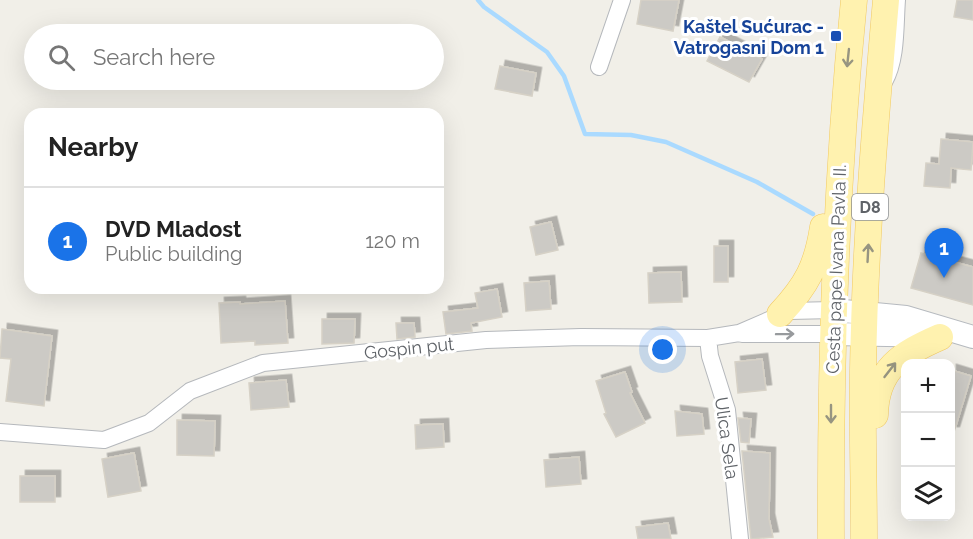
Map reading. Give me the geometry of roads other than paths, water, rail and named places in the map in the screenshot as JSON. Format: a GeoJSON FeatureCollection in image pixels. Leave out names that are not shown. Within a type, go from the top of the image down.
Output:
{"type":"FeatureCollection","features":[{"type":"Feature","properties":{"kind":"main road","name":"Cesta pape Ivana Pavla II."},"geometry":{"type":"LineString","coordinates":[[831,539],[832,322],[843,108],[854,0]]}},
{"type":"Feature","properties":{"kind":"main road","name":"Cesta pape Ivana Pavla II."},"geometry":{"type":"LineString","coordinates":[[864,539],[865,323],[877,102],[886,0]]}},
{"type":"Feature","properties":{"kind":"main road"},"geometry":{"type":"LineString","coordinates":[[780,314],[795,298],[816,263],[824,216],[838,195]]}},
{"type":"Feature","properties":{"kind":"main road"},"geometry":{"type":"LineString","coordinates":[[864,486],[873,459],[875,402],[881,381],[896,361],[905,354],[940,337]]}},
{"type":"Feature","properties":{"kind":"street"},"geometry":{"type":"LineString","coordinates":[[599,67],[622,0]]}},
{"type":"Feature","properties":{"kind":"street","name":"Gospin put"},"geometry":{"type":"LineString","coordinates":[[0,432],[104,440],[149,423],[190,391],[262,363],[486,340],[581,337],[708,338],[738,333],[790,311],[832,322]]}},
{"type":"Feature","properties":{"kind":"street"},"geometry":{"type":"LineString","coordinates":[[865,323],[906,317],[970,336]]}},
{"type":"Feature","properties":{"kind":"street"},"geometry":{"type":"LineString","coordinates":[[738,333],[832,322],[865,323],[940,337],[970,336]]}},
{"type":"Feature","properties":{"kind":"street","name":"Ulica Sela"},"geometry":{"type":"LineString","coordinates":[[708,338],[710,356],[727,410],[740,539]]}},
{"type":"Feature","properties":{"kind":"lane"},"geometry":{"type":"LineString","coordinates":[[877,102],[892,75],[897,49],[901,0]]}},
{"type":"Feature","properties":{"kind":"waterway"},"geometry":{"type":"LineString","coordinates":[[478,0],[484,7],[547,52],[564,76],[585,134],[631,135],[666,142],[757,182],[813,214]]}},
{"type":"Feature","properties":{"kind":"place","name":"Kaštel Sućurac - Vatrogasni Dom 1"},"geometry":{"type":"Point","coordinates":[836,36]}},
{"type":"Feature","properties":{"kind":"place","name":"DVD Mladost"},"geometry":{"type":"Point","coordinates":[944,278]}}]}
